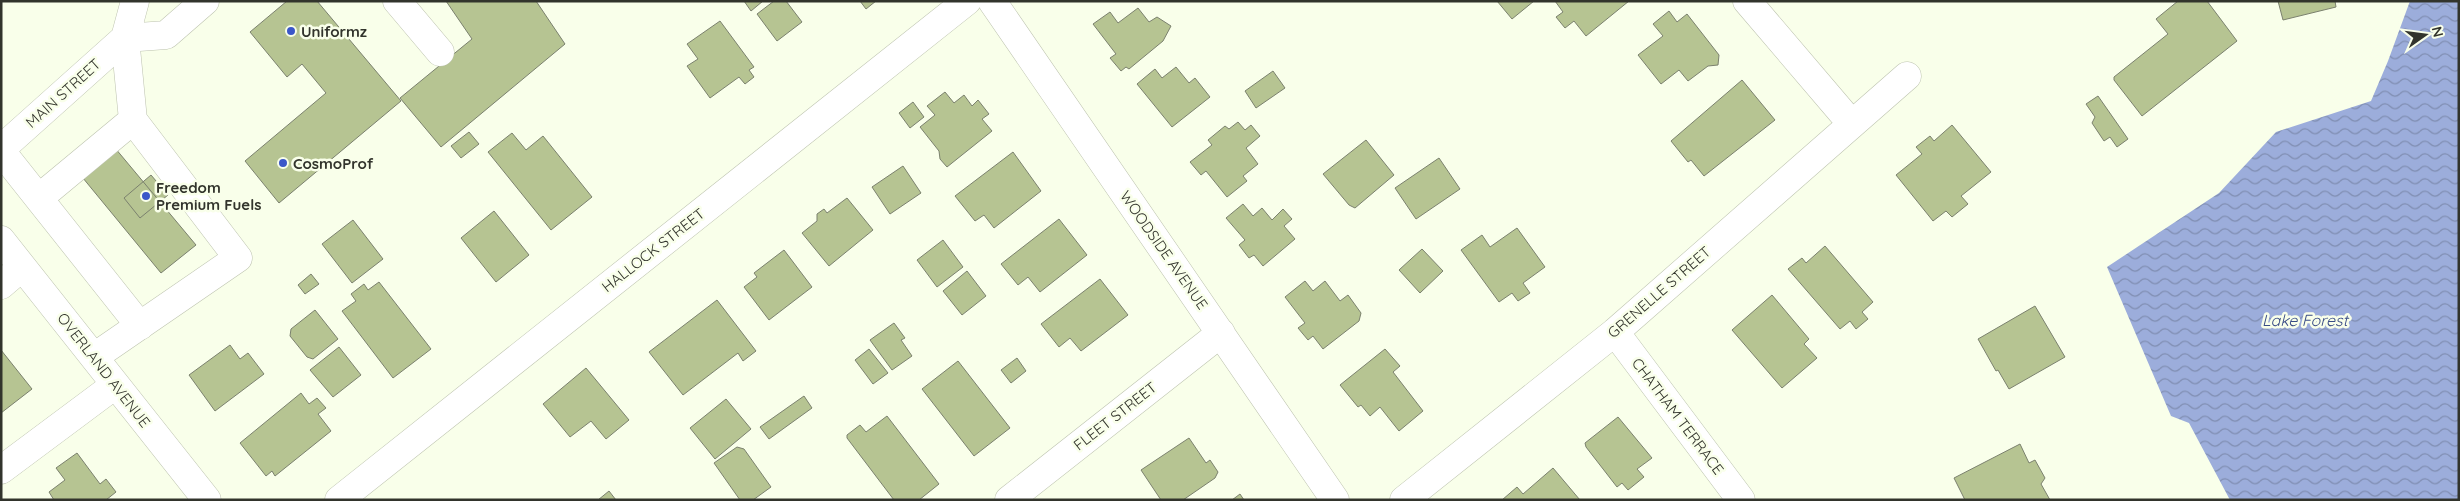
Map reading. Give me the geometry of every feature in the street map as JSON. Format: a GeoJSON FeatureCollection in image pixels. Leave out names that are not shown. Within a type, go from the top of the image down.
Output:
{"type":"FeatureCollection","features":[{"type":"Feature","properties":{"kind":"street"},"geometry":{"type":"LineString","coordinates":[[94,358],[238,258],[133,120],[125,38],[135,1]]}},
{"type":"Feature","properties":{"kind":"street"},"geometry":{"type":"LineString","coordinates":[[125,38],[166,36],[205,1]]}},
{"type":"Feature","properties":{"kind":"street"},"geometry":{"type":"LineString","coordinates":[[397,1],[440,52]]}},
{"type":"Feature","properties":{"kind":"street","name":"HALLOCK STREET"},"geometry":{"type":"LineString","coordinates":[[339,500],[967,1]]}},
{"type":"Feature","properties":{"kind":"street","name":"WOODSIDE AVENUE"},"geometry":{"type":"LineString","coordinates":[[992,1],[1335,500]]}},
{"type":"Feature","properties":{"kind":"street"},"geometry":{"type":"LineString","coordinates":[[1747,1],[1851,123]]}},
{"type":"Feature","properties":{"kind":"street","name":"MAIN STREET"},"geometry":{"type":"LineString","coordinates":[[1,150],[125,38]]}},
{"type":"Feature","properties":{"kind":"street","name":"GRENELLE STREET"},"geometry":{"type":"LineString","coordinates":[[1404,500],[1615,332],[1906,76]]}},
{"type":"Feature","properties":{"kind":"street"},"geometry":{"type":"LineString","coordinates":[[39,198],[133,120]]}},
{"type":"Feature","properties":{"kind":"street"},"geometry":{"type":"LineString","coordinates":[[1,150],[140,326]]}},
{"type":"Feature","properties":{"kind":"street","name":"OVERLAND AVENUE"},"geometry":{"type":"LineString","coordinates":[[1,240],[207,500]]}},
{"type":"Feature","properties":{"kind":"street"},"geometry":{"type":"LineString","coordinates":[[1,285],[22,267]]}},
{"type":"Feature","properties":{"kind":"street","name":"CHATHAM TERRACE"},"geometry":{"type":"LineString","coordinates":[[1615,332],[1741,500]]}},
{"type":"Feature","properties":{"kind":"street","name":"FLEET STREET"},"geometry":{"type":"LineString","coordinates":[[1009,500],[1221,333]]}},
{"type":"Feature","properties":{"kind":"street"},"geometry":{"type":"LineString","coordinates":[[1,470],[115,385]]}},
{"type":"Feature","properties":{"kind":"water","name":"Lake Forest"},"geometry":{"type":"Polygon","coordinates":[[[2410,1],[2459,1],[2459,500],[2230,500],[2189,423],[2171,416],[2107,267],[2219,193],[2276,132],[2371,101],[2410,1]]]}},
{"type":"Feature","properties":{"kind":"building"},"geometry":{"type":"Polygon","coordinates":[[[287,1],[317,1],[401,101],[279,203],[245,161],[326,93],[302,64],[287,77],[250,32],[287,1]]]}},
{"type":"Feature","properties":{"kind":"building"},"geometry":{"type":"Polygon","coordinates":[[[446,1],[536,1],[565,44],[441,147],[400,98],[472,39],[446,1]]]}},
{"type":"Feature","properties":{"kind":"building"},"geometry":{"type":"Polygon","coordinates":[[[744,1],[763,1],[751,11],[744,1]]]}},
{"type":"Feature","properties":{"kind":"building"},"geometry":{"type":"Polygon","coordinates":[[[774,1],[786,1],[802,22],[777,41],[757,14],[774,1]]]}},
{"type":"Feature","properties":{"kind":"building"},"geometry":{"type":"Polygon","coordinates":[[[860,1],[876,1],[866,9],[860,1]]]}},
{"type":"Feature","properties":{"kind":"building"},"geometry":{"type":"Polygon","coordinates":[[[1497,1],[1534,1],[1512,19],[1497,1]]]}},
{"type":"Feature","properties":{"kind":"building"},"geometry":{"type":"Polygon","coordinates":[[[1555,1],[1629,1],[1586,36],[1574,21],[1565,28],[1556,17],[1563,12],[1555,1]]]}},
{"type":"Feature","properties":{"kind":"building"},"geometry":{"type":"Polygon","coordinates":[[[2178,1],[2207,1],[2237,41],[2142,116],[2114,80],[2114,77],[2168,34],[2156,19],[2178,1]]]}},
{"type":"Feature","properties":{"kind":"building"},"geometry":{"type":"Polygon","coordinates":[[[2278,1],[2335,1],[2336,7],[2283,20],[2278,1]]]}},
{"type":"Feature","properties":{"kind":"building"},"geometry":{"type":"Polygon","coordinates":[[[1138,8],[1149,22],[1157,17],[1171,26],[1163,41],[1129,69],[1126,67],[1121,71],[1110,58],[1116,54],[1093,24],[1110,12],[1118,23],[1138,8]]]}},
{"type":"Feature","properties":{"kind":"building"},"geometry":{"type":"Polygon","coordinates":[[[1669,11],[1677,22],[1687,14],[1719,55],[1718,65],[1708,66],[1688,81],[1679,70],[1661,84],[1638,55],[1663,36],[1653,24],[1669,11]]]}},
{"type":"Feature","properties":{"kind":"building"},"geometry":{"type":"Polygon","coordinates":[[[720,21],[754,67],[749,70],[754,77],[745,84],[739,77],[710,98],[687,66],[698,59],[687,44],[720,21]]]}},
{"type":"Feature","properties":{"kind":"building"},"geometry":{"type":"Polygon","coordinates":[[[1176,67],[1189,83],[1195,78],[1210,97],[1172,127],[1137,84],[1155,69],[1162,78],[1176,67]]]}},
{"type":"Feature","properties":{"kind":"building"},"geometry":{"type":"Polygon","coordinates":[[[1273,71],[1285,88],[1256,108],[1245,91],[1273,71]]]}},
{"type":"Feature","properties":{"kind":"building"},"geometry":{"type":"Polygon","coordinates":[[[1742,80],[1775,120],[1704,176],[1691,160],[1688,162],[1671,141],[1742,80]]]}},
{"type":"Feature","properties":{"kind":"building"},"geometry":{"type":"Polygon","coordinates":[[[945,92],[954,103],[964,95],[972,106],[978,100],[989,114],[982,119],[992,131],[947,167],[940,159],[939,151],[920,127],[935,115],[927,106],[945,92]]]}},
{"type":"Feature","properties":{"kind":"building"},"geometry":{"type":"Polygon","coordinates":[[[2098,96],[2128,139],[2117,147],[2110,137],[2104,141],[2092,123],[2095,117],[2086,104],[2098,96]]]}},
{"type":"Feature","properties":{"kind":"building"},"geometry":{"type":"Polygon","coordinates":[[[913,102],[924,117],[910,128],[899,113],[913,102]]]}},
{"type":"Feature","properties":{"kind":"building"},"geometry":{"type":"Polygon","coordinates":[[[1238,122],[1245,130],[1251,125],[1260,136],[1246,148],[1258,164],[1243,176],[1247,181],[1227,197],[1206,171],[1201,175],[1190,162],[1212,145],[1208,140],[1225,126],[1229,129],[1238,122]]]}},
{"type":"Feature","properties":{"kind":"building"},"geometry":{"type":"Polygon","coordinates":[[[1952,125],[1991,172],[1961,196],[1968,204],[1952,217],[1946,211],[1933,221],[1896,175],[1922,154],[1916,147],[1930,136],[1934,141],[1952,125]]]}},
{"type":"Feature","properties":{"kind":"building"},"geometry":{"type":"Polygon","coordinates":[[[469,132],[479,144],[461,158],[451,146],[469,132]]]}},
{"type":"Feature","properties":{"kind":"building"},"geometry":{"type":"Polygon","coordinates":[[[512,133],[526,150],[543,136],[592,197],[551,230],[488,152],[512,133]]]}},
{"type":"Feature","properties":{"kind":"building"},"geometry":{"type":"Polygon","coordinates":[[[1366,140],[1394,175],[1355,208],[1349,205],[1323,174],[1366,140]]]}},
{"type":"Feature","properties":{"kind":"building"},"geometry":{"type":"Polygon","coordinates":[[[110,142],[196,245],[161,273],[78,172],[110,142]]]}},
{"type":"Feature","properties":{"kind":"building"},"geometry":{"type":"Polygon","coordinates":[[[1013,152],[1041,191],[994,228],[984,215],[975,221],[955,196],[1013,152]]]}},
{"type":"Feature","properties":{"kind":"building"},"geometry":{"type":"Polygon","coordinates":[[[1439,158],[1460,189],[1416,219],[1395,188],[1439,158]]]}},
{"type":"Feature","properties":{"kind":"building"},"geometry":{"type":"Polygon","coordinates":[[[903,166],[921,193],[890,214],[872,187],[903,166]]]}},
{"type":"Feature","properties":{"kind":"building","name":"Freedom Premium Fuels"},"geometry":{"type":"Polygon","coordinates":[[[151,175],[168,195],[140,218],[124,198],[151,175]]]}},
{"type":"Feature","properties":{"kind":"building"},"geometry":{"type":"Polygon","coordinates":[[[847,198],[873,230],[829,266],[802,233],[817,221],[817,214],[824,209],[827,213],[847,198]]]}},
{"type":"Feature","properties":{"kind":"building"},"geometry":{"type":"Polygon","coordinates":[[[1243,204],[1253,216],[1262,208],[1272,220],[1283,209],[1292,219],[1284,226],[1295,239],[1263,266],[1254,255],[1249,258],[1239,245],[1245,240],[1226,218],[1243,204]]]}},
{"type":"Feature","properties":{"kind":"building"},"geometry":{"type":"Polygon","coordinates":[[[494,211],[529,255],[496,282],[461,238],[494,211]]]}},
{"type":"Feature","properties":{"kind":"building"},"geometry":{"type":"Polygon","coordinates":[[[1059,219],[1087,255],[1040,292],[1028,277],[1018,285],[1001,264],[1059,219]]]}},
{"type":"Feature","properties":{"kind":"building"},"geometry":{"type":"Polygon","coordinates":[[[353,220],[383,259],[352,283],[322,244],[353,220]]]}},
{"type":"Feature","properties":{"kind":"building"},"geometry":{"type":"Polygon","coordinates":[[[1517,228],[1545,267],[1523,283],[1530,293],[1518,301],[1512,293],[1499,302],[1461,250],[1482,235],[1490,247],[1517,228]]]}},
{"type":"Feature","properties":{"kind":"building"},"geometry":{"type":"Polygon","coordinates":[[[943,240],[963,267],[937,287],[917,260],[943,240]]]}},
{"type":"Feature","properties":{"kind":"building"},"geometry":{"type":"Polygon","coordinates":[[[1825,246],[1873,302],[1862,312],[1868,319],[1856,329],[1850,321],[1840,329],[1788,269],[1802,258],[1806,263],[1825,246]]]}},
{"type":"Feature","properties":{"kind":"building"},"geometry":{"type":"Polygon","coordinates":[[[1422,249],[1443,271],[1420,293],[1399,270],[1422,249]]]}},
{"type":"Feature","properties":{"kind":"building"},"geometry":{"type":"Polygon","coordinates":[[[784,250],[812,287],[769,320],[744,287],[757,277],[754,273],[784,250]]]}},
{"type":"Feature","properties":{"kind":"building"},"geometry":{"type":"Polygon","coordinates":[[[967,271],[986,296],[962,315],[943,291],[967,271]]]}},
{"type":"Feature","properties":{"kind":"building"},"geometry":{"type":"Polygon","coordinates":[[[311,274],[319,284],[305,294],[298,285],[311,274]]]}},
{"type":"Feature","properties":{"kind":"building"},"geometry":{"type":"Polygon","coordinates":[[[1100,279],[1128,315],[1081,351],[1070,338],[1059,347],[1041,324],[1100,279]]]}},
{"type":"Feature","properties":{"kind":"building"},"geometry":{"type":"Polygon","coordinates":[[[1305,281],[1313,291],[1325,281],[1340,301],[1348,295],[1361,313],[1359,321],[1323,349],[1313,336],[1308,340],[1298,328],[1305,323],[1285,297],[1305,281]]]}},
{"type":"Feature","properties":{"kind":"building"},"geometry":{"type":"Polygon","coordinates":[[[379,282],[431,349],[393,378],[342,311],[356,301],[351,294],[364,284],[368,290],[379,282]]]}},
{"type":"Feature","properties":{"kind":"building"},"geometry":{"type":"Polygon","coordinates":[[[1772,295],[1809,339],[1804,344],[1817,358],[1782,388],[1732,330],[1772,295]]]}},
{"type":"Feature","properties":{"kind":"building"},"geometry":{"type":"Polygon","coordinates":[[[717,300],[756,351],[743,361],[738,353],[683,395],[649,352],[717,300]]]}},
{"type":"Feature","properties":{"kind":"building"},"geometry":{"type":"Polygon","coordinates":[[[2035,306],[2065,357],[2009,389],[1998,370],[1996,371],[1978,339],[2035,306]]]}},
{"type":"Feature","properties":{"kind":"building"},"geometry":{"type":"Polygon","coordinates":[[[315,310],[338,339],[313,359],[307,357],[290,336],[291,329],[315,310]]]}},
{"type":"Feature","properties":{"kind":"building"},"geometry":{"type":"Polygon","coordinates":[[[894,323],[905,338],[901,340],[912,356],[892,370],[870,340],[894,323]]]}},
{"type":"Feature","properties":{"kind":"building"},"geometry":{"type":"Polygon","coordinates":[[[230,345],[240,359],[248,353],[264,374],[215,411],[189,375],[230,345]]]}},
{"type":"Feature","properties":{"kind":"building"},"geometry":{"type":"Polygon","coordinates":[[[339,347],[361,375],[333,397],[310,370],[339,347]]]}},
{"type":"Feature","properties":{"kind":"building"},"geometry":{"type":"Polygon","coordinates":[[[869,349],[888,373],[873,384],[855,360],[869,349]]]}},
{"type":"Feature","properties":{"kind":"building"},"geometry":{"type":"Polygon","coordinates":[[[1385,349],[1400,366],[1393,372],[1423,411],[1399,431],[1380,407],[1370,416],[1361,405],[1358,407],[1340,385],[1385,349]]]}},
{"type":"Feature","properties":{"kind":"building"},"geometry":{"type":"Polygon","coordinates":[[[1,350],[32,389],[1,413],[1,350]]]}},
{"type":"Feature","properties":{"kind":"building"},"geometry":{"type":"Polygon","coordinates":[[[1017,358],[1026,371],[1011,383],[1001,370],[1017,358]]]}},
{"type":"Feature","properties":{"kind":"building"},"geometry":{"type":"Polygon","coordinates":[[[958,361],[1010,428],[974,456],[922,389],[958,361]]]}},
{"type":"Feature","properties":{"kind":"building"},"geometry":{"type":"Polygon","coordinates":[[[586,368],[629,420],[606,439],[591,421],[570,437],[543,404],[586,368]]]}},
{"type":"Feature","properties":{"kind":"building"},"geometry":{"type":"Polygon","coordinates":[[[301,393],[309,404],[317,398],[326,408],[318,414],[331,431],[275,476],[272,471],[266,476],[240,443],[301,393]]]}},
{"type":"Feature","properties":{"kind":"building"},"geometry":{"type":"Polygon","coordinates":[[[804,396],[812,408],[769,439],[760,427],[804,396]]]}},
{"type":"Feature","properties":{"kind":"building"},"geometry":{"type":"Polygon","coordinates":[[[726,399],[751,429],[715,459],[690,428],[726,399]]]}},
{"type":"Feature","properties":{"kind":"building"},"geometry":{"type":"Polygon","coordinates":[[[887,416],[939,484],[919,500],[894,500],[847,438],[847,435],[860,425],[866,432],[887,416]]]}},
{"type":"Feature","properties":{"kind":"building"},"geometry":{"type":"Polygon","coordinates":[[[1618,417],[1652,458],[1637,469],[1644,477],[1628,490],[1622,483],[1617,487],[1586,447],[1585,443],[1618,417]]]}},
{"type":"Feature","properties":{"kind":"building"},"geometry":{"type":"Polygon","coordinates":[[[1189,438],[1206,463],[1210,460],[1218,472],[1215,478],[1183,500],[1161,500],[1141,470],[1189,438]]]}},
{"type":"Feature","properties":{"kind":"building"},"geometry":{"type":"Polygon","coordinates":[[[2020,444],[2029,463],[2035,460],[2045,478],[2041,484],[2050,500],[1965,500],[1954,478],[2020,444]]]}},
{"type":"Feature","properties":{"kind":"building"},"geometry":{"type":"Polygon","coordinates":[[[737,447],[744,449],[771,487],[753,500],[740,500],[714,463],[737,447]]]}},
{"type":"Feature","properties":{"kind":"building"},"geometry":{"type":"Polygon","coordinates":[[[77,453],[100,484],[106,479],[116,492],[106,500],[54,500],[49,492],[65,480],[56,468],[77,453]]]}},
{"type":"Feature","properties":{"kind":"building"},"geometry":{"type":"Polygon","coordinates":[[[1553,468],[1580,500],[1502,500],[1517,487],[1523,494],[1553,468]]]}},
{"type":"Feature","properties":{"kind":"building"},"geometry":{"type":"Polygon","coordinates":[[[609,491],[616,500],[598,500],[609,491]]]}},
{"type":"Feature","properties":{"kind":"building"},"geometry":{"type":"Polygon","coordinates":[[[1240,494],[1244,500],[1232,500],[1240,494]]]}},
{"type":"Feature","properties":{"kind":"place","name":"Uniformz"},"geometry":{"type":"Point","coordinates":[291,31]}},
{"type":"Feature","properties":{"kind":"place","name":"CosmoProf"},"geometry":{"type":"Point","coordinates":[283,163]}},
{"type":"Feature","properties":{"kind":"place","name":"Freedom Premium Fuels"},"geometry":{"type":"Point","coordinates":[146,196]}}]}
